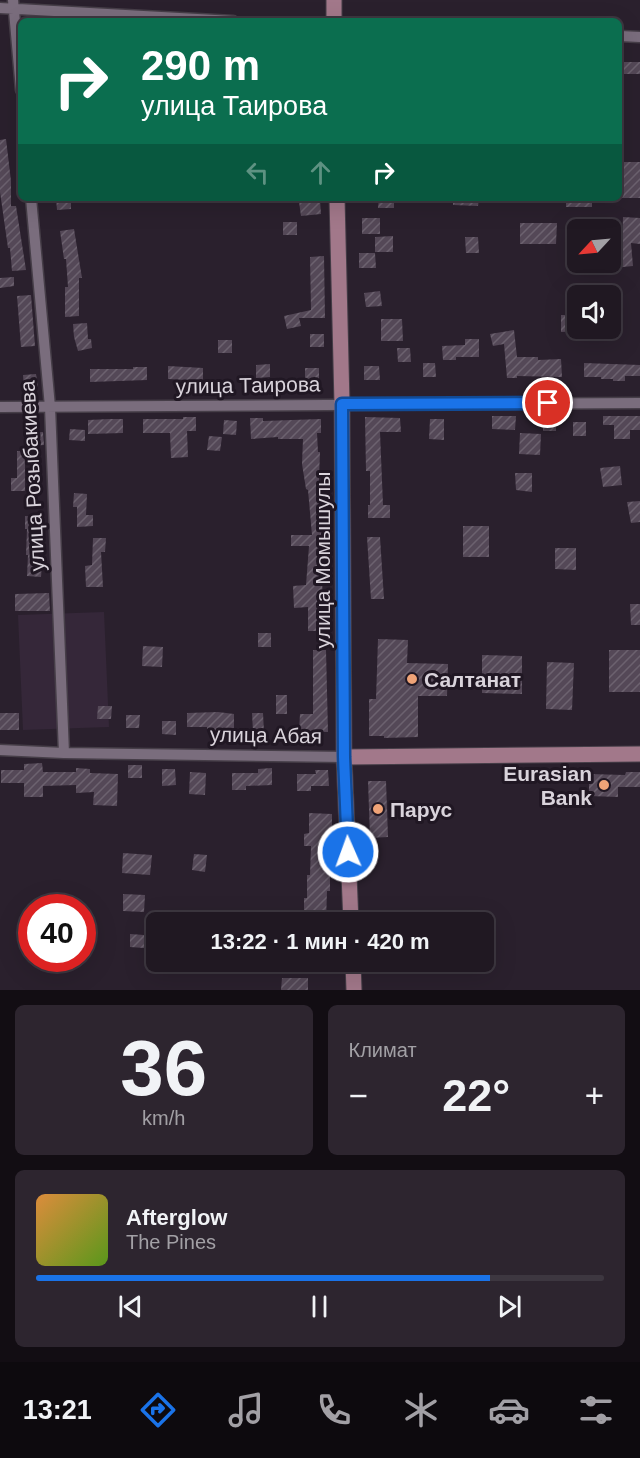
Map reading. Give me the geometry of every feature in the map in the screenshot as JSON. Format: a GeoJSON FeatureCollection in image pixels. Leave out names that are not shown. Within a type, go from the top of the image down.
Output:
{"type":"FeatureCollection","features":[{"type":"Feature","properties":{"kind":"street"},"geometry":{"type":"LineString","coordinates":[[334,0],[334,18]]}},
{"type":"Feature","properties":{"kind":"street"},"geometry":{"type":"LineString","coordinates":[[13,4],[18,58]]}},
{"type":"Feature","properties":{"kind":"street"},"geometry":{"type":"LineString","coordinates":[[0,8],[13,4],[194,18]]}},
{"type":"Feature","properties":{"kind":"street"},"geometry":{"type":"LineString","coordinates":[[622,36],[640,37]]}},
{"type":"Feature","properties":{"kind":"street","name":"улица Розыбакиева"},"geometry":{"type":"LineString","coordinates":[[31,201],[50,407],[64,753]]}},
{"type":"Feature","properties":{"kind":"street","name":"улица Момышулы"},"geometry":{"type":"LineString","coordinates":[[338,201],[344,757],[351,912]]}},
{"type":"Feature","properties":{"kind":"street","name":"улица Таирова"},"geometry":{"type":"LineString","coordinates":[[0,407],[640,403]]}},
{"type":"Feature","properties":{"kind":"street","name":"улица Абая"},"geometry":{"type":"LineString","coordinates":[[0,750],[344,757],[640,754]]}},
{"type":"Feature","properties":{"kind":"street"},"geometry":{"type":"LineString","coordinates":[[353,972],[354,990]]}},
{"type":"Feature","properties":{"kind":"shaded area"},"geometry":{"type":"Polygon","coordinates":[[[104,612],[109,727],[23,730],[18,615],[104,612]]]}},
{"type":"Feature","properties":{"kind":"building"},"geometry":{"type":"Polygon","coordinates":[[[622,62],[640,62],[640,74],[622,74],[622,62]]]}},
{"type":"Feature","properties":{"kind":"building"},"geometry":{"type":"Polygon","coordinates":[[[6,139],[11,181],[11,206],[16,206],[26,270],[12,271],[10,248],[8,248],[0,192],[0,140],[6,139]]]}},
{"type":"Feature","properties":{"kind":"building"},"geometry":{"type":"Polygon","coordinates":[[[622,162],[640,162],[640,198],[622,198],[622,162]]]}},
{"type":"Feature","properties":{"kind":"building"},"geometry":{"type":"Polygon","coordinates":[[[56,201],[71,201],[71,209],[57,210],[56,201]]]}},
{"type":"Feature","properties":{"kind":"building"},"geometry":{"type":"Polygon","coordinates":[[[320,201],[321,214],[301,216],[299,202],[320,201]]]}},
{"type":"Feature","properties":{"kind":"building"},"geometry":{"type":"Polygon","coordinates":[[[379,201],[394,201],[394,208],[378,208],[379,201]]]}},
{"type":"Feature","properties":{"kind":"building"},"geometry":{"type":"Polygon","coordinates":[[[453,201],[479,201],[478,206],[453,205],[453,201]]]}},
{"type":"Feature","properties":{"kind":"building"},"geometry":{"type":"Polygon","coordinates":[[[566,201],[592,201],[592,207],[566,207],[566,201]]]}},
{"type":"Feature","properties":{"kind":"building"},"geometry":{"type":"Polygon","coordinates":[[[623,217],[640,218],[640,244],[631,243],[633,266],[621,267],[623,217]]]}},
{"type":"Feature","properties":{"kind":"building"},"geometry":{"type":"Polygon","coordinates":[[[362,218],[380,218],[380,234],[362,234],[362,218]]]}},
{"type":"Feature","properties":{"kind":"building"},"geometry":{"type":"Polygon","coordinates":[[[283,222],[297,222],[297,235],[283,235],[283,222]]]}},
{"type":"Feature","properties":{"kind":"building"},"geometry":{"type":"Polygon","coordinates":[[[520,223],[557,223],[556,244],[520,244],[520,223]]]}},
{"type":"Feature","properties":{"kind":"building"},"geometry":{"type":"Polygon","coordinates":[[[74,229],[82,278],[79,278],[79,316],[65,317],[65,287],[68,287],[66,259],[64,259],[60,231],[74,229]]]}},
{"type":"Feature","properties":{"kind":"building"},"geometry":{"type":"Polygon","coordinates":[[[393,236],[393,252],[375,252],[375,237],[393,236]]]}},
{"type":"Feature","properties":{"kind":"building"},"geometry":{"type":"Polygon","coordinates":[[[465,237],[478,237],[479,253],[466,253],[465,237]]]}},
{"type":"Feature","properties":{"kind":"building"},"geometry":{"type":"Polygon","coordinates":[[[359,253],[375,253],[376,268],[359,268],[359,253]]]}},
{"type":"Feature","properties":{"kind":"building"},"geometry":{"type":"Polygon","coordinates":[[[324,256],[325,318],[299,318],[301,326],[287,329],[284,316],[311,310],[310,257],[324,256]]]}},
{"type":"Feature","properties":{"kind":"building"},"geometry":{"type":"Polygon","coordinates":[[[14,277],[14,286],[0,288],[0,278],[14,277]]]}},
{"type":"Feature","properties":{"kind":"building"},"geometry":{"type":"Polygon","coordinates":[[[380,291],[382,306],[366,307],[364,293],[380,291]]]}},
{"type":"Feature","properties":{"kind":"building"},"geometry":{"type":"Polygon","coordinates":[[[31,295],[35,346],[21,347],[17,296],[31,295]]]}},
{"type":"Feature","properties":{"kind":"building"},"geometry":{"type":"Polygon","coordinates":[[[561,315],[567,315],[567,332],[561,332],[561,315]]]}},
{"type":"Feature","properties":{"kind":"building"},"geometry":{"type":"Polygon","coordinates":[[[381,319],[402,319],[403,341],[381,341],[381,319]]]}},
{"type":"Feature","properties":{"kind":"building"},"geometry":{"type":"Polygon","coordinates":[[[87,323],[88,339],[91,339],[92,348],[78,351],[73,324],[87,323]]]}},
{"type":"Feature","properties":{"kind":"building"},"geometry":{"type":"Polygon","coordinates":[[[514,330],[517,357],[538,357],[538,360],[561,359],[562,377],[517,376],[517,378],[507,378],[504,344],[493,346],[490,334],[514,330]]]}},
{"type":"Feature","properties":{"kind":"building"},"geometry":{"type":"Polygon","coordinates":[[[310,334],[324,334],[324,347],[310,347],[310,334]]]}},
{"type":"Feature","properties":{"kind":"building"},"geometry":{"type":"Polygon","coordinates":[[[465,339],[479,339],[479,357],[456,357],[456,360],[443,360],[442,346],[465,345],[465,339]]]}},
{"type":"Feature","properties":{"kind":"building"},"geometry":{"type":"Polygon","coordinates":[[[218,340],[232,340],[232,353],[218,353],[218,340]]]}},
{"type":"Feature","properties":{"kind":"building"},"geometry":{"type":"Polygon","coordinates":[[[397,348],[410,348],[411,362],[398,362],[397,348]]]}},
{"type":"Feature","properties":{"kind":"building"},"geometry":{"type":"Polygon","coordinates":[[[423,363],[435,363],[436,377],[423,377],[423,363]]]}},
{"type":"Feature","properties":{"kind":"building"},"geometry":{"type":"Polygon","coordinates":[[[584,363],[640,365],[640,376],[625,376],[625,381],[584,377],[584,363]]]}},
{"type":"Feature","properties":{"kind":"building"},"geometry":{"type":"Polygon","coordinates":[[[270,364],[270,377],[256,378],[256,365],[270,364]]]}},
{"type":"Feature","properties":{"kind":"building"},"geometry":{"type":"Polygon","coordinates":[[[168,366],[203,368],[203,381],[168,379],[168,366]]]}},
{"type":"Feature","properties":{"kind":"building"},"geometry":{"type":"Polygon","coordinates":[[[364,366],[379,366],[380,380],[364,380],[364,366]]]}},
{"type":"Feature","properties":{"kind":"building"},"geometry":{"type":"Polygon","coordinates":[[[133,367],[147,367],[147,380],[90,382],[90,369],[133,369],[133,367]]]}},
{"type":"Feature","properties":{"kind":"building"},"geometry":{"type":"Polygon","coordinates":[[[305,368],[319,368],[319,381],[305,381],[305,368]]]}},
{"type":"Feature","properties":{"kind":"building"},"geometry":{"type":"Polygon","coordinates":[[[36,374],[38,387],[24,388],[23,375],[36,374]]]}},
{"type":"Feature","properties":{"kind":"building"},"geometry":{"type":"Polygon","coordinates":[[[492,416],[516,416],[515,430],[492,429],[492,416]]]}},
{"type":"Feature","properties":{"kind":"building"},"geometry":{"type":"Polygon","coordinates":[[[603,416],[640,416],[640,430],[630,430],[630,439],[614,439],[614,425],[603,425],[603,416]]]}},
{"type":"Feature","properties":{"kind":"building"},"geometry":{"type":"Polygon","coordinates":[[[183,417],[196,417],[196,431],[187,431],[188,457],[171,458],[170,433],[143,433],[143,419],[183,419],[183,417]]]}},
{"type":"Feature","properties":{"kind":"building"},"geometry":{"type":"Polygon","coordinates":[[[365,417],[400,418],[401,432],[380,432],[383,505],[390,505],[390,518],[368,518],[370,471],[366,471],[365,417]]]}},
{"type":"Feature","properties":{"kind":"building"},"geometry":{"type":"Polygon","coordinates":[[[543,417],[556,417],[556,431],[543,431],[543,417]]]}},
{"type":"Feature","properties":{"kind":"building"},"geometry":{"type":"Polygon","coordinates":[[[250,418],[263,418],[263,421],[321,419],[321,433],[317,433],[318,452],[320,452],[319,478],[320,497],[324,498],[325,536],[327,536],[322,580],[323,603],[320,603],[321,631],[308,631],[308,607],[294,608],[293,586],[306,585],[309,546],[291,546],[291,535],[312,535],[308,490],[302,464],[303,439],[278,439],[278,437],[251,439],[250,418]]]}},
{"type":"Feature","properties":{"kind":"building"},"geometry":{"type":"Polygon","coordinates":[[[123,419],[123,433],[88,434],[88,420],[123,419]]]}},
{"type":"Feature","properties":{"kind":"building"},"geometry":{"type":"Polygon","coordinates":[[[430,419],[444,419],[444,440],[429,439],[430,419]]]}},
{"type":"Feature","properties":{"kind":"building"},"geometry":{"type":"Polygon","coordinates":[[[224,420],[237,421],[236,435],[223,434],[224,420]]]}},
{"type":"Feature","properties":{"kind":"building"},"geometry":{"type":"Polygon","coordinates":[[[573,422],[586,422],[586,436],[573,436],[573,422]]]}},
{"type":"Feature","properties":{"kind":"building"},"geometry":{"type":"Polygon","coordinates":[[[70,429],[85,430],[85,441],[69,440],[70,429]]]}},
{"type":"Feature","properties":{"kind":"building"},"geometry":{"type":"Polygon","coordinates":[[[43,432],[44,445],[30,446],[29,433],[43,432]]]}},
{"type":"Feature","properties":{"kind":"building"},"geometry":{"type":"Polygon","coordinates":[[[520,433],[541,434],[540,455],[519,454],[520,433]]]}},
{"type":"Feature","properties":{"kind":"building"},"geometry":{"type":"Polygon","coordinates":[[[209,436],[222,437],[220,451],[207,450],[209,436]]]}},
{"type":"Feature","properties":{"kind":"building"},"geometry":{"type":"Polygon","coordinates":[[[17,451],[31,451],[31,464],[25,464],[25,491],[11,491],[11,478],[17,478],[17,451]]]}},
{"type":"Feature","properties":{"kind":"building"},"geometry":{"type":"Polygon","coordinates":[[[620,466],[622,485],[603,487],[600,468],[620,466]]]}},
{"type":"Feature","properties":{"kind":"building"},"geometry":{"type":"Polygon","coordinates":[[[515,473],[532,473],[532,492],[516,490],[515,473]]]}},
{"type":"Feature","properties":{"kind":"building"},"geometry":{"type":"Polygon","coordinates":[[[74,493],[87,494],[86,515],[93,515],[93,526],[77,527],[77,507],[73,507],[74,493]]]}},
{"type":"Feature","properties":{"kind":"building"},"geometry":{"type":"Polygon","coordinates":[[[640,501],[640,522],[631,523],[627,502],[640,501]]]}},
{"type":"Feature","properties":{"kind":"building"},"geometry":{"type":"Polygon","coordinates":[[[25,516],[39,517],[38,543],[40,543],[39,564],[42,564],[41,577],[27,576],[25,516]]]}},
{"type":"Feature","properties":{"kind":"building"},"geometry":{"type":"Polygon","coordinates":[[[463,526],[489,526],[489,557],[463,557],[463,526]]]}},
{"type":"Feature","properties":{"kind":"building"},"geometry":{"type":"Polygon","coordinates":[[[367,537],[380,537],[384,599],[371,599],[367,537]]]}},
{"type":"Feature","properties":{"kind":"building"},"geometry":{"type":"Polygon","coordinates":[[[93,538],[106,538],[105,552],[101,552],[103,587],[86,587],[85,566],[92,565],[93,538]]]}},
{"type":"Feature","properties":{"kind":"building"},"geometry":{"type":"Polygon","coordinates":[[[555,548],[576,548],[576,570],[555,569],[555,548]]]}},
{"type":"Feature","properties":{"kind":"building"},"geometry":{"type":"Polygon","coordinates":[[[49,593],[50,611],[15,611],[15,594],[49,593]]]}},
{"type":"Feature","properties":{"kind":"building"},"geometry":{"type":"Polygon","coordinates":[[[630,604],[640,604],[640,625],[631,625],[630,604]]]}},
{"type":"Feature","properties":{"kind":"building"},"geometry":{"type":"Polygon","coordinates":[[[258,633],[271,633],[271,647],[258,647],[258,633]]]}},
{"type":"Feature","properties":{"kind":"building"},"geometry":{"type":"Polygon","coordinates":[[[378,639],[408,640],[407,663],[448,664],[447,696],[418,696],[418,737],[369,736],[369,699],[376,699],[378,639]]]}},
{"type":"Feature","properties":{"kind":"building"},"geometry":{"type":"Polygon","coordinates":[[[143,646],[163,647],[162,667],[142,666],[143,646]]]}},
{"type":"Feature","properties":{"kind":"building"},"geometry":{"type":"Polygon","coordinates":[[[313,650],[326,650],[328,732],[299,731],[300,714],[313,714],[313,650]]]}},
{"type":"Feature","properties":{"kind":"building"},"geometry":{"type":"Polygon","coordinates":[[[609,650],[640,650],[640,692],[609,692],[609,650]]]}},
{"type":"Feature","properties":{"kind":"building"},"geometry":{"type":"Polygon","coordinates":[[[482,655],[522,656],[522,694],[482,693],[482,655]]]}},
{"type":"Feature","properties":{"kind":"building"},"geometry":{"type":"Polygon","coordinates":[[[547,662],[574,663],[572,710],[546,709],[547,662]]]}},
{"type":"Feature","properties":{"kind":"building"},"geometry":{"type":"Polygon","coordinates":[[[276,695],[287,695],[287,714],[276,714],[276,695]]]}},
{"type":"Feature","properties":{"kind":"building"},"geometry":{"type":"Polygon","coordinates":[[[98,706],[112,706],[111,719],[97,719],[98,706]]]}},
{"type":"Feature","properties":{"kind":"building"},"geometry":{"type":"Polygon","coordinates":[[[0,713],[19,713],[19,730],[0,730],[0,713]]]}},
{"type":"Feature","properties":{"kind":"building"},"geometry":{"type":"Polygon","coordinates":[[[187,713],[234,714],[234,732],[207,731],[207,727],[187,727],[187,713]]]}},
{"type":"Feature","properties":{"kind":"building"},"geometry":{"type":"Polygon","coordinates":[[[252,713],[263,713],[264,732],[253,732],[252,713]]]}},
{"type":"Feature","properties":{"kind":"building"},"geometry":{"type":"Polygon","coordinates":[[[126,715],[140,715],[139,728],[126,728],[126,715]]]}},
{"type":"Feature","properties":{"kind":"building"},"geometry":{"type":"Polygon","coordinates":[[[162,721],[176,721],[176,735],[162,734],[162,721]]]}},
{"type":"Feature","properties":{"kind":"building"},"geometry":{"type":"Polygon","coordinates":[[[42,763],[43,772],[76,772],[76,768],[90,769],[90,773],[118,774],[117,806],[93,805],[94,792],[76,793],[76,785],[43,786],[43,797],[24,797],[24,783],[1,783],[1,770],[24,770],[24,764],[42,763]]]}},
{"type":"Feature","properties":{"kind":"building"},"geometry":{"type":"Polygon","coordinates":[[[128,765],[142,765],[142,778],[128,778],[128,765]]]}},
{"type":"Feature","properties":{"kind":"building"},"geometry":{"type":"Polygon","coordinates":[[[272,768],[272,785],[246,786],[246,790],[232,790],[232,773],[258,773],[258,769],[272,768]]]}},
{"type":"Feature","properties":{"kind":"building"},"geometry":{"type":"Polygon","coordinates":[[[162,769],[175,769],[176,785],[162,786],[162,769]]]}},
{"type":"Feature","properties":{"kind":"building"},"geometry":{"type":"Polygon","coordinates":[[[315,770],[328,770],[329,786],[311,786],[311,791],[297,791],[297,774],[316,774],[315,770]]]}},
{"type":"Feature","properties":{"kind":"building"},"geometry":{"type":"Polygon","coordinates":[[[190,772],[206,773],[205,795],[189,794],[190,772]]]}},
{"type":"Feature","properties":{"kind":"building","name":"Eurasian Bank"},"geometry":{"type":"Polygon","coordinates":[[[626,772],[640,772],[640,787],[618,787],[618,797],[589,796],[589,774],[625,775],[626,772]]]}},
{"type":"Feature","properties":{"kind":"building","name":"Парус"},"geometry":{"type":"Polygon","coordinates":[[[368,781],[386,781],[388,837],[370,838],[368,781]]]}},
{"type":"Feature","properties":{"kind":"building"},"geometry":{"type":"Polygon","coordinates":[[[309,813],[332,814],[332,828],[329,828],[332,851],[334,851],[333,866],[330,866],[330,891],[327,891],[326,912],[304,912],[304,898],[307,898],[307,875],[310,875],[311,846],[304,846],[304,834],[309,833],[309,813]]]}},
{"type":"Feature","properties":{"kind":"building"},"geometry":{"type":"Polygon","coordinates":[[[123,853],[152,855],[150,875],[122,873],[123,853]]]}},
{"type":"Feature","properties":{"kind":"building"},"geometry":{"type":"Polygon","coordinates":[[[194,854],[207,855],[205,872],[192,870],[194,854]]]}},
{"type":"Feature","properties":{"kind":"building"},"geometry":{"type":"Polygon","coordinates":[[[123,894],[145,895],[144,912],[123,911],[123,894]]]}},
{"type":"Feature","properties":{"kind":"building"},"geometry":{"type":"Polygon","coordinates":[[[130,934],[144,935],[144,948],[130,947],[130,934]]]}},
{"type":"Feature","properties":{"kind":"building"},"geometry":{"type":"Polygon","coordinates":[[[282,978],[308,978],[308,990],[281,990],[282,978]]]}},
{"type":"Feature","properties":{"kind":"place","name":"Салтанат"},"geometry":{"type":"Point","coordinates":[412,679]}},
{"type":"Feature","properties":{"kind":"place","name":"Eurasian Bank"},"geometry":{"type":"Point","coordinates":[604,785]}},
{"type":"Feature","properties":{"kind":"place","name":"Парус"},"geometry":{"type":"Point","coordinates":[378,809]}},
{"type":"Feature","properties":{"kind":"route"},"geometry":{"type":"LineString","coordinates":[[348,852],[344,757],[342,404],[548,403]]}}]}
